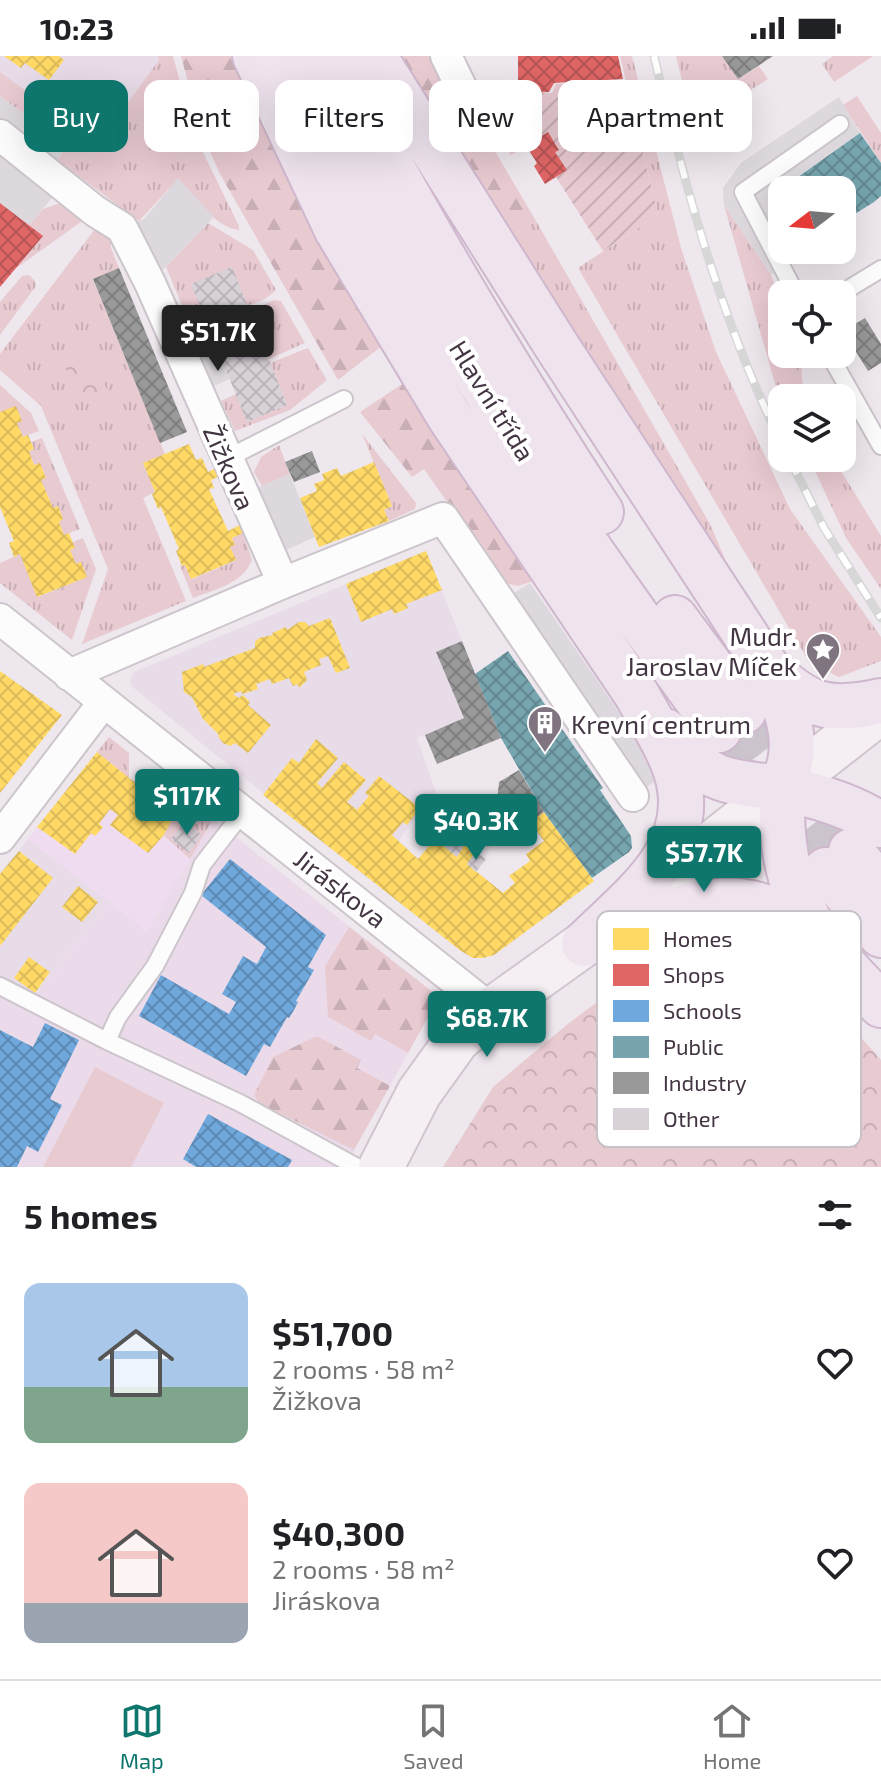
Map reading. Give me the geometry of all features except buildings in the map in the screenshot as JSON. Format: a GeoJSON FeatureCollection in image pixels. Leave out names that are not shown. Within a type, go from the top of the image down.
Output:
{"type":"FeatureCollection","features":[{"type":"Feature","properties":{"kind":"main road"},"geometry":{"type":"LineString","coordinates":[[255,56],[345,243],[449,416],[637,695],[673,740],[711,774],[726,780],[782,789],[848,806],[853,849],[881,935]]}},
{"type":"Feature","properties":{"kind":"main road","name":"Hlavní třída"},"geometry":{"type":"LineString","coordinates":[[286,56],[356,178],[515,437],[650,636],[732,721],[675,619],[545,426],[387,161],[333,56]]}},
{"type":"Feature","properties":{"kind":"main road"},"geometry":{"type":"LineString","coordinates":[[374,56],[556,345],[768,669],[783,700],[792,734],[791,761],[782,789],[784,856],[793,888],[805,911]]}},
{"type":"Feature","properties":{"kind":"main road"},"geometry":{"type":"LineString","coordinates":[[768,669],[794,692],[819,705],[878,707]]}},
{"type":"Feature","properties":{"kind":"main road"},"geometry":{"type":"LineString","coordinates":[[617,911],[652,876],[671,851],[679,828],[679,782],[663,743],[637,695]]}},
{"type":"Feature","properties":{"kind":"main road"},"geometry":{"type":"LineString","coordinates":[[853,849],[881,888]]}},
{"type":"Feature","properties":{"kind":"main road"},"geometry":{"type":"LineString","coordinates":[[675,911],[719,902],[753,903],[772,911]]}},
{"type":"Feature","properties":{"kind":"main road"},"geometry":{"type":"LineString","coordinates":[[584,944],[597,931]]}},
{"type":"Feature","properties":{"kind":"main road"},"geometry":{"type":"LineString","coordinates":[[584,944],[597,939]]}},
{"type":"Feature","properties":{"kind":"main road"},"geometry":{"type":"LineString","coordinates":[[861,983],[881,1005]]}},
{"type":"Feature","properties":{"kind":"street"},"geometry":{"type":"LineString","coordinates":[[446,56],[458,80]]}},
{"type":"Feature","properties":{"kind":"street","name":"Žižkova"},"geometry":{"type":"LineString","coordinates":[[0,135],[95,211],[122,228],[150,283],[283,583]]}},
{"type":"Feature","properties":{"kind":"street"},"geometry":{"type":"LineString","coordinates":[[69,675],[443,518],[633,796]]}},
{"type":"Feature","properties":{"kind":"street","name":"Jiráskova"},"geometry":{"type":"LineString","coordinates":[[0,619],[492,1010]]}},
{"type":"Feature","properties":{"kind":"street"},"geometry":{"type":"LineString","coordinates":[[0,838],[103,703]]}},
{"type":"Feature","properties":{"kind":"street"},"geometry":{"type":"LineString","coordinates":[[626,911],[782,789],[878,707]]}},
{"type":"Feature","properties":{"kind":"street"},"geometry":{"type":"LineString","coordinates":[[381,1167],[419,1093],[457,1040],[492,1010],[597,934]]}},
{"type":"Feature","properties":{"kind":"lane"},"geometry":{"type":"LineString","coordinates":[[789,280],[743,192],[840,124]]}},
{"type":"Feature","properties":{"kind":"lane"},"geometry":{"type":"LineString","coordinates":[[856,284],[881,269]]}},
{"type":"Feature","properties":{"kind":"lane"},"geometry":{"type":"LineString","coordinates":[[837,368],[881,446]]}},
{"type":"Feature","properties":{"kind":"lane"},"geometry":{"type":"LineString","coordinates":[[226,459],[344,399]]}},
{"type":"Feature","properties":{"kind":"lane"},"geometry":{"type":"LineString","coordinates":[[107,1041],[118,1017],[155,966],[193,893],[202,865],[243,812]]}},
{"type":"Feature","properties":{"kind":"lane"},"geometry":{"type":"LineString","coordinates":[[0,986],[107,1041],[240,1103],[357,1167]]}},
{"type":"Feature","properties":{"kind":"shaded area"},"geometry":{"type":"Polygon","coordinates":[[[0,56],[158,56],[159,60],[128,102],[128,80],[24,80],[24,89],[0,72],[0,56]]]}},
{"type":"Feature","properties":{"kind":"shaded area"},"geometry":{"type":"Polygon","coordinates":[[[0,96],[24,114],[24,152],[63,152],[48,173],[63,185],[29,225],[0,203],[0,96]]]}},
{"type":"Feature","properties":{"kind":"shaded area"},"geometry":{"type":"Polygon","coordinates":[[[839,97],[860,133],[798,176],[768,176],[768,264],[785,264],[771,275],[724,205],[723,188],[741,163],[839,97]]]}},
{"type":"Feature","properties":{"kind":"shaded area"},"geometry":{"type":"Polygon","coordinates":[[[178,178],[214,217],[150,283],[122,228],[144,219],[178,178]]]}},
{"type":"Feature","properties":{"kind":"shaded area"},"geometry":{"type":"Polygon","coordinates":[[[209,329],[230,379],[198,393],[177,345],[209,329]]]}},
{"type":"Feature","properties":{"kind":"shaded area"},"geometry":{"type":"Polygon","coordinates":[[[290,474],[315,537],[271,557],[242,494],[290,474]]]}},
{"type":"Feature","properties":{"kind":"shaded area"},"geometry":{"type":"Polygon","coordinates":[[[426,551],[462,641],[464,718],[417,738],[436,792],[369,879],[131,686],[130,679],[134,672],[426,551]]]}},
{"type":"Feature","properties":{"kind":"shaded area","name":"Krevní centrum"},"geometry":{"type":"Polygon","coordinates":[[[530,583],[663,776],[633,796],[501,601],[530,583]]]}},
{"type":"Feature","properties":{"kind":"shaded area"},"geometry":{"type":"Polygon","coordinates":[[[97,752],[175,815],[162,835],[190,859],[147,932],[28,839],[97,752]]]}},
{"type":"Feature","properties":{"kind":"shaded area"},"geometry":{"type":"Polygon","coordinates":[[[213,819],[439,997],[345,1167],[0,1167],[0,976],[36,994],[109,902],[147,932],[213,819]]]}},
{"type":"Feature","properties":{"kind":"shaded area"},"geometry":{"type":"Polygon","coordinates":[[[28,839],[109,902],[36,994],[0,976],[0,874],[28,839]]]}},
{"type":"Feature","properties":{"kind":"green space"},"geometry":{"type":"Polygon","coordinates":[[[158,56],[173,56],[179,80],[144,80],[159,60],[158,56]]]}},
{"type":"Feature","properties":{"kind":"green space"},"geometry":{"type":"Polygon","coordinates":[[[181,56],[237,56],[249,80],[187,80],[181,56]]]}},
{"type":"Feature","properties":{"kind":"green space"},"geometry":{"type":"Polygon","coordinates":[[[389,56],[439,56],[453,80],[429,80],[429,119],[413,94],[413,80],[404,80],[389,56]]]}},
{"type":"Feature","properties":{"kind":"green space"},"geometry":{"type":"Polygon","coordinates":[[[620,56],[632,56],[638,80],[626,80],[620,56]]]}},
{"type":"Feature","properties":{"kind":"green space"},"geometry":{"type":"Polygon","coordinates":[[[676,56],[722,56],[738,79],[759,66],[768,79],[752,89],[752,80],[682,80],[676,56]]]}},
{"type":"Feature","properties":{"kind":"green space"},"geometry":{"type":"Polygon","coordinates":[[[833,56],[873,56],[834,82],[822,64],[833,56]]]}},
{"type":"Feature","properties":{"kind":"green space"},"geometry":{"type":"Polygon","coordinates":[[[0,72],[24,89],[24,114],[0,96],[0,72]]]}},
{"type":"Feature","properties":{"kind":"green space"},"geometry":{"type":"Polygon","coordinates":[[[144,80],[144,152],[203,152],[239,230],[213,217],[178,179],[139,221],[57,160],[63,152],[128,152],[128,102],[144,80]]]}},
{"type":"Feature","properties":{"kind":"green space"},"geometry":{"type":"Polygon","coordinates":[[[556,84],[558,148],[548,133],[542,137],[542,93],[552,93],[556,84]]]}},
{"type":"Feature","properties":{"kind":"green space"},"geometry":{"type":"Polygon","coordinates":[[[857,96],[881,133],[881,163],[843,105],[857,96]]]}},
{"type":"Feature","properties":{"kind":"green space"},"geometry":{"type":"Polygon","coordinates":[[[259,100],[275,131],[275,152],[285,152],[383,345],[338,380],[210,152],[259,152],[259,100]]]}},
{"type":"Feature","properties":{"kind":"green space"},"geometry":{"type":"Polygon","coordinates":[[[450,152],[495,152],[536,221],[506,239],[450,152]]]}},
{"type":"Feature","properties":{"kind":"green space"},"geometry":{"type":"Polygon","coordinates":[[[555,152],[643,152],[658,215],[603,251],[556,177],[566,170],[555,152]]]}},
{"type":"Feature","properties":{"kind":"green space"},"geometry":{"type":"Polygon","coordinates":[[[643,152],[656,152],[681,248],[716,352],[768,462],[768,472],[773,472],[790,509],[881,637],[881,661],[839,677],[809,662],[578,268],[658,215],[643,152]]]}},
{"type":"Feature","properties":{"kind":"green space"},"geometry":{"type":"Polygon","coordinates":[[[63,202],[88,217],[15,269],[42,236],[29,225],[43,209],[63,202]]]}},
{"type":"Feature","properties":{"kind":"green space"},"geometry":{"type":"Polygon","coordinates":[[[724,205],[773,280],[768,280],[768,359],[724,205]]]}},
{"type":"Feature","properties":{"kind":"green space"},"geometry":{"type":"Polygon","coordinates":[[[536,221],[710,524],[739,592],[506,239],[536,221]]]}},
{"type":"Feature","properties":{"kind":"green space"},"geometry":{"type":"Polygon","coordinates":[[[208,223],[253,250],[276,290],[246,306],[188,320],[166,267],[208,223]]]}},
{"type":"Feature","properties":{"kind":"green space"},"geometry":{"type":"Polygon","coordinates":[[[98,225],[111,235],[111,248],[119,268],[93,280],[165,454],[143,463],[155,492],[143,498],[186,601],[82,644],[108,569],[41,406],[0,370],[0,354],[98,225]]]}},
{"type":"Feature","properties":{"kind":"green space"},"geometry":{"type":"Polygon","coordinates":[[[29,275],[36,286],[0,335],[0,302],[22,276],[29,275]]]}},
{"type":"Feature","properties":{"kind":"green space"},"geometry":{"type":"Polygon","coordinates":[[[274,300],[281,301],[305,343],[269,359],[249,311],[274,300]]]}},
{"type":"Feature","properties":{"kind":"green space"},"geometry":{"type":"Polygon","coordinates":[[[308,348],[327,380],[290,410],[235,431],[221,401],[236,394],[247,421],[287,405],[270,363],[308,348]]]}},
{"type":"Feature","properties":{"kind":"green space"},"geometry":{"type":"Polygon","coordinates":[[[92,354],[107,390],[78,402],[64,365],[92,354]]]}},
{"type":"Feature","properties":{"kind":"green space"},"geometry":{"type":"Polygon","coordinates":[[[770,368],[801,368],[803,384],[775,384],[770,368]]]}},
{"type":"Feature","properties":{"kind":"green space"},"geometry":{"type":"Polygon","coordinates":[[[405,382],[533,581],[518,586],[504,583],[424,469],[412,477],[360,412],[405,382]]]}},
{"type":"Feature","properties":{"kind":"green space"},"geometry":{"type":"Polygon","coordinates":[[[0,385],[31,413],[39,431],[23,437],[17,423],[0,412],[0,385]]]}},
{"type":"Feature","properties":{"kind":"green space"},"geometry":{"type":"Polygon","coordinates":[[[362,434],[416,503],[415,509],[389,521],[384,510],[392,506],[362,434]]]}},
{"type":"Feature","properties":{"kind":"green space"},"geometry":{"type":"Polygon","coordinates":[[[42,438],[80,529],[64,535],[58,506],[53,508],[41,480],[46,477],[40,464],[34,465],[29,451],[34,449],[31,442],[42,438]]]}},
{"type":"Feature","properties":{"kind":"green space"},"geometry":{"type":"Polygon","coordinates":[[[279,445],[290,474],[262,486],[254,472],[261,457],[279,445]]]}},
{"type":"Feature","properties":{"kind":"green space"},"geometry":{"type":"Polygon","coordinates":[[[815,472],[842,472],[881,536],[881,589],[846,538],[815,472]]]}},
{"type":"Feature","properties":{"kind":"green space"},"geometry":{"type":"Polygon","coordinates":[[[243,533],[252,560],[248,568],[227,585],[193,598],[180,566],[185,565],[192,579],[235,561],[230,547],[235,545],[232,538],[243,533]]]}},
{"type":"Feature","properties":{"kind":"green space"},"geometry":{"type":"Polygon","coordinates":[[[83,538],[96,569],[72,640],[0,583],[0,563],[20,554],[38,597],[87,577],[81,562],[76,564],[70,550],[75,548],[73,542],[83,538]]]}},
{"type":"Feature","properties":{"kind":"green space"},"geometry":{"type":"Polygon","coordinates":[[[109,737],[129,753],[129,778],[97,752],[109,737]]]}},
{"type":"Feature","properties":{"kind":"green space"},"geometry":{"type":"Polygon","coordinates":[[[158,776],[213,819],[190,859],[162,834],[175,815],[133,781],[158,776]]]}},
{"type":"Feature","properties":{"kind":"green space"},"geometry":{"type":"Polygon","coordinates":[[[349,927],[439,997],[408,1053],[375,1034],[371,1041],[328,1017],[325,966],[349,927]]]}},
{"type":"Feature","properties":{"kind":"green space"},"geometry":{"type":"Polygon","coordinates":[[[597,1002],[597,1147],[861,1147],[861,1037],[881,1060],[881,1167],[443,1167],[493,1087],[597,1002]]]}},
{"type":"Feature","properties":{"kind":"green space"},"geometry":{"type":"Polygon","coordinates":[[[317,1036],[361,1060],[357,1068],[390,1086],[354,1150],[259,1103],[254,1095],[273,1057],[317,1036]]]}},
{"type":"Feature","properties":{"kind":"green space"},"geometry":{"type":"Polygon","coordinates":[[[95,1067],[164,1103],[131,1167],[43,1167],[95,1067]]]}},
{"type":"Feature","properties":{"kind":"tunnel"},"geometry":{"type":"LineString","coordinates":[[744,711],[851,851]]}},
{"type":"Feature","properties":{"kind":"tunnel"},"geometry":{"type":"LineString","coordinates":[[719,730],[826,870]]}},
{"type":"Feature","properties":{"kind":"railway"},"geometry":{"type":"LineString","coordinates":[[654,56],[707,254],[723,303],[768,415]]}},
{"type":"Feature","properties":{"kind":"railway"},"geometry":{"type":"LineString","coordinates":[[796,472],[824,528],[881,618]]}},
{"type":"Feature","properties":{"kind":"place","name":"Mudr. Jaroslav Míček"},"geometry":{"type":"Point","coordinates":[823,681]}},
{"type":"Feature","properties":{"kind":"place","name":"Krevní centrum"},"geometry":{"type":"Point","coordinates":[545,754]}}]}
